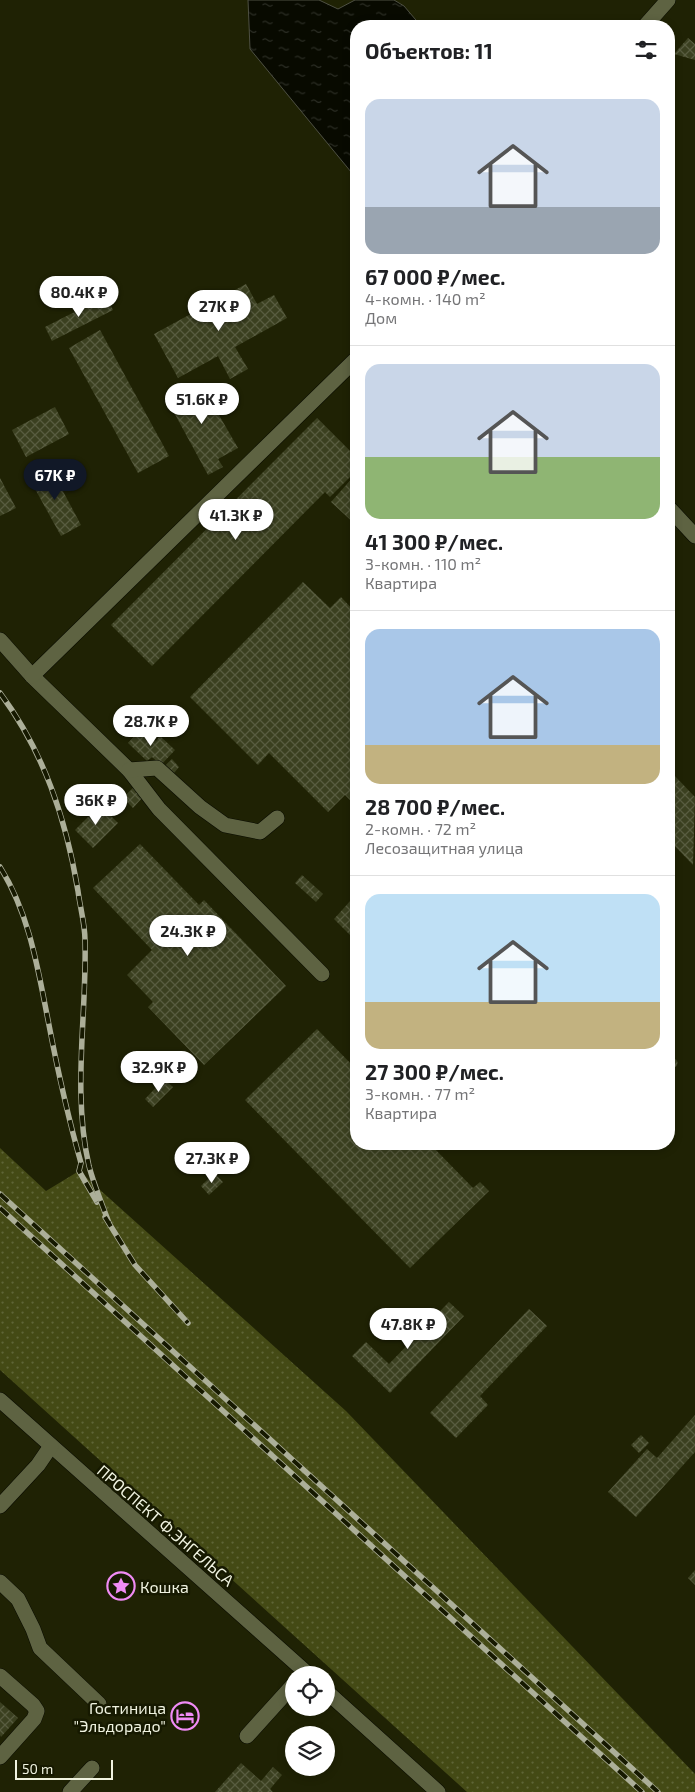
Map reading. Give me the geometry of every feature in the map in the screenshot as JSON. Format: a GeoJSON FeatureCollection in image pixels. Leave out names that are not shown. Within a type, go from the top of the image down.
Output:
{"type":"FeatureCollection","features":[{"type":"Feature","properties":{"kind":"street"},"geometry":{"type":"LineString","coordinates":[[650,20],[668,0]]}},
{"type":"Feature","properties":{"kind":"street"},"geometry":{"type":"LineString","coordinates":[[32,676],[350,365]]}},
{"type":"Feature","properties":{"kind":"street"},"geometry":{"type":"LineString","coordinates":[[675,514],[695,536]]}},
{"type":"Feature","properties":{"kind":"street"},"geometry":{"type":"LineString","coordinates":[[0,640],[32,676],[129,770],[159,808],[322,974]]}},
{"type":"Feature","properties":{"kind":"street"},"geometry":{"type":"LineString","coordinates":[[129,770],[157,768],[200,807],[225,825],[260,832],[277,818]]}},
{"type":"Feature","properties":{"kind":"street","name":"ПРОСПЕКТ Ф.ЭНГЕЛЬСА"},"geometry":{"type":"LineString","coordinates":[[0,1400],[296,1666]]}},
{"type":"Feature","properties":{"kind":"street"},"geometry":{"type":"LineString","coordinates":[[0,1506],[38,1465],[51,1446]]}},
{"type":"Feature","properties":{"kind":"street"},"geometry":{"type":"LineString","coordinates":[[0,1582],[18,1598],[40,1648],[99,1704]]}},
{"type":"Feature","properties":{"kind":"street"},"geometry":{"type":"LineString","coordinates":[[0,1676],[37,1711],[34,1718],[0,1757]]}},
{"type":"Feature","properties":{"kind":"street"},"geometry":{"type":"LineString","coordinates":[[247,1736],[285,1694]]}},
{"type":"Feature","properties":{"kind":"street"},"geometry":{"type":"LineString","coordinates":[[335,1699],[438,1792]]}},
{"type":"Feature","properties":{"kind":"street"},"geometry":{"type":"LineString","coordinates":[[70,1792],[92,1768]]}},
{"type":"Feature","properties":{"kind":"green space"},"geometry":{"type":"Polygon","coordinates":[[[0,1148],[46,1191],[79,1171],[346,1411],[695,1774],[695,1792],[467,1792],[335,1673],[335,1666],[328,1666],[0,1370],[0,1148]]]}},
{"type":"Feature","properties":{"kind":"water"},"geometry":{"type":"Polygon","coordinates":[[[248,0],[319,0],[338,9],[355,0],[394,0],[404,6],[416,20],[350,20],[350,171],[250,49],[248,0]]]}},
{"type":"Feature","properties":{"kind":"building"},"geometry":{"type":"Polygon","coordinates":[[[688,38],[695,44],[695,60],[675,54],[688,38]]]}},
{"type":"Feature","properties":{"kind":"building"},"geometry":{"type":"Polygon","coordinates":[[[246,284],[257,304],[274,295],[287,318],[235,347],[248,369],[230,379],[218,356],[178,378],[154,334],[246,284]]]}},
{"type":"Feature","properties":{"kind":"building"},"geometry":{"type":"Polygon","coordinates":[[[106,296],[113,310],[52,341],[45,327],[106,296]]]}},
{"type":"Feature","properties":{"kind":"building"},"geometry":{"type":"Polygon","coordinates":[[[100,330],[169,456],[138,473],[69,348],[100,330]]]}},
{"type":"Feature","properties":{"kind":"building"},"geometry":{"type":"Polygon","coordinates":[[[201,384],[238,448],[218,459],[223,467],[208,475],[165,396],[182,386],[201,384]]]}},
{"type":"Feature","properties":{"kind":"building"},"geometry":{"type":"Polygon","coordinates":[[[55,407],[69,434],[26,457],[12,430],[55,407]]]}},
{"type":"Feature","properties":{"kind":"building"},"geometry":{"type":"Polygon","coordinates":[[[317,418],[350,451],[350,477],[330,497],[325,492],[152,666],[111,625],[317,418]]]}},
{"type":"Feature","properties":{"kind":"building"},"geometry":{"type":"Polygon","coordinates":[[[50,467],[81,525],[61,536],[29,478],[50,467]]]}},
{"type":"Feature","properties":{"kind":"building"},"geometry":{"type":"Polygon","coordinates":[[[0,478],[16,508],[0,516],[0,478]]]}},
{"type":"Feature","properties":{"kind":"building"},"geometry":{"type":"Polygon","coordinates":[[[350,481],[350,519],[331,502],[350,481]]]}},
{"type":"Feature","properties":{"kind":"building"},"geometry":{"type":"Polygon","coordinates":[[[303,582],[330,608],[341,597],[350,607],[350,800],[345,795],[328,812],[269,753],[258,765],[190,697],[303,582]]]}},
{"type":"Feature","properties":{"kind":"building"},"geometry":{"type":"Polygon","coordinates":[[[142,728],[156,741],[160,736],[175,750],[161,765],[152,757],[147,761],[128,743],[142,728]]]}},
{"type":"Feature","properties":{"kind":"building"},"geometry":{"type":"Polygon","coordinates":[[[172,759],[179,767],[174,773],[166,765],[172,759]]]}},
{"type":"Feature","properties":{"kind":"building"},"geometry":{"type":"Polygon","coordinates":[[[675,776],[695,797],[693,865],[675,846],[675,776]]]}},
{"type":"Feature","properties":{"kind":"building"},"geometry":{"type":"Polygon","coordinates":[[[134,787],[143,797],[133,808],[123,798],[134,787]]]}},
{"type":"Feature","properties":{"kind":"building"},"geometry":{"type":"Polygon","coordinates":[[[100,805],[118,823],[93,848],[75,830],[100,805]]]}},
{"type":"Feature","properties":{"kind":"building"},"geometry":{"type":"Polygon","coordinates":[[[140,844],[199,905],[204,900],[286,986],[204,1065],[148,1007],[153,1002],[127,975],[152,950],[93,888],[140,844]]]}},
{"type":"Feature","properties":{"kind":"building"},"geometry":{"type":"Polygon","coordinates":[[[302,875],[323,894],[316,902],[295,883],[302,875]]]}},
{"type":"Feature","properties":{"kind":"building"},"geometry":{"type":"Polygon","coordinates":[[[350,901],[350,935],[334,919],[350,901]]]}},
{"type":"Feature","properties":{"kind":"building"},"geometry":{"type":"Polygon","coordinates":[[[317,1029],[350,1063],[350,1150],[436,1150],[473,1188],[480,1182],[489,1191],[410,1268],[245,1100],[317,1029]]]}},
{"type":"Feature","properties":{"kind":"building"},"geometry":{"type":"Polygon","coordinates":[[[164,1079],[173,1087],[153,1107],[145,1099],[164,1079]]]}},
{"type":"Feature","properties":{"kind":"building"},"geometry":{"type":"Polygon","coordinates":[[[214,1173],[223,1182],[209,1195],[201,1186],[214,1173]]]}},
{"type":"Feature","properties":{"kind":"building"},"geometry":{"type":"Polygon","coordinates":[[[449,1302],[464,1316],[390,1393],[352,1356],[366,1342],[389,1364],[449,1302]]]}},
{"type":"Feature","properties":{"kind":"building"},"geometry":{"type":"Polygon","coordinates":[[[529,1309],[547,1326],[480,1396],[488,1405],[456,1438],[430,1413],[529,1309]]]}},
{"type":"Feature","properties":{"kind":"building"},"geometry":{"type":"Polygon","coordinates":[[[695,1415],[695,1452],[636,1517],[608,1492],[647,1449],[657,1458],[695,1415]]]}},
{"type":"Feature","properties":{"kind":"building"},"geometry":{"type":"Polygon","coordinates":[[[641,1435],[649,1443],[639,1453],[631,1445],[641,1435]]]}},
{"type":"Feature","properties":{"kind":"building"},"geometry":{"type":"Polygon","coordinates":[[[695,1570],[695,1585],[688,1578],[695,1570]]]}},
{"type":"Feature","properties":{"kind":"building"},"geometry":{"type":"Polygon","coordinates":[[[0,1702],[18,1718],[1,1737],[0,1735],[0,1702]]]}},
{"type":"Feature","properties":{"kind":"building"},"geometry":{"type":"Polygon","coordinates":[[[241,1763],[261,1781],[273,1767],[282,1775],[270,1789],[273,1792],[215,1792],[241,1763]]]}},
{"type":"Feature","properties":{"kind":"railway"},"geometry":{"type":"LineString","coordinates":[[0,693],[15,715],[41,763],[60,812],[73,864],[85,934],[81,1110],[89,1166],[109,1223]]}},
{"type":"Feature","properties":{"kind":"railway"},"geometry":{"type":"LineString","coordinates":[[0,867],[19,904],[32,943],[56,1060],[81,1163],[79,1171],[97,1202]]}},
{"type":"Feature","properties":{"kind":"railway"},"geometry":{"type":"LineString","coordinates":[[0,1194],[658,1792]]}},
{"type":"Feature","properties":{"kind":"railway"},"geometry":{"type":"LineString","coordinates":[[0,1208],[642,1792]]}},
{"type":"Feature","properties":{"kind":"railway"},"geometry":{"type":"LineString","coordinates":[[105,1217],[135,1265],[188,1323]]}},
{"type":"Feature","properties":{"kind":"place","name":"Кошка"},"geometry":{"type":"Point","coordinates":[121,1586]}},
{"type":"Feature","properties":{"kind":"place","name":"Гостиница \"Эльдорадо\""},"geometry":{"type":"Point","coordinates":[185,1716]}}]}
